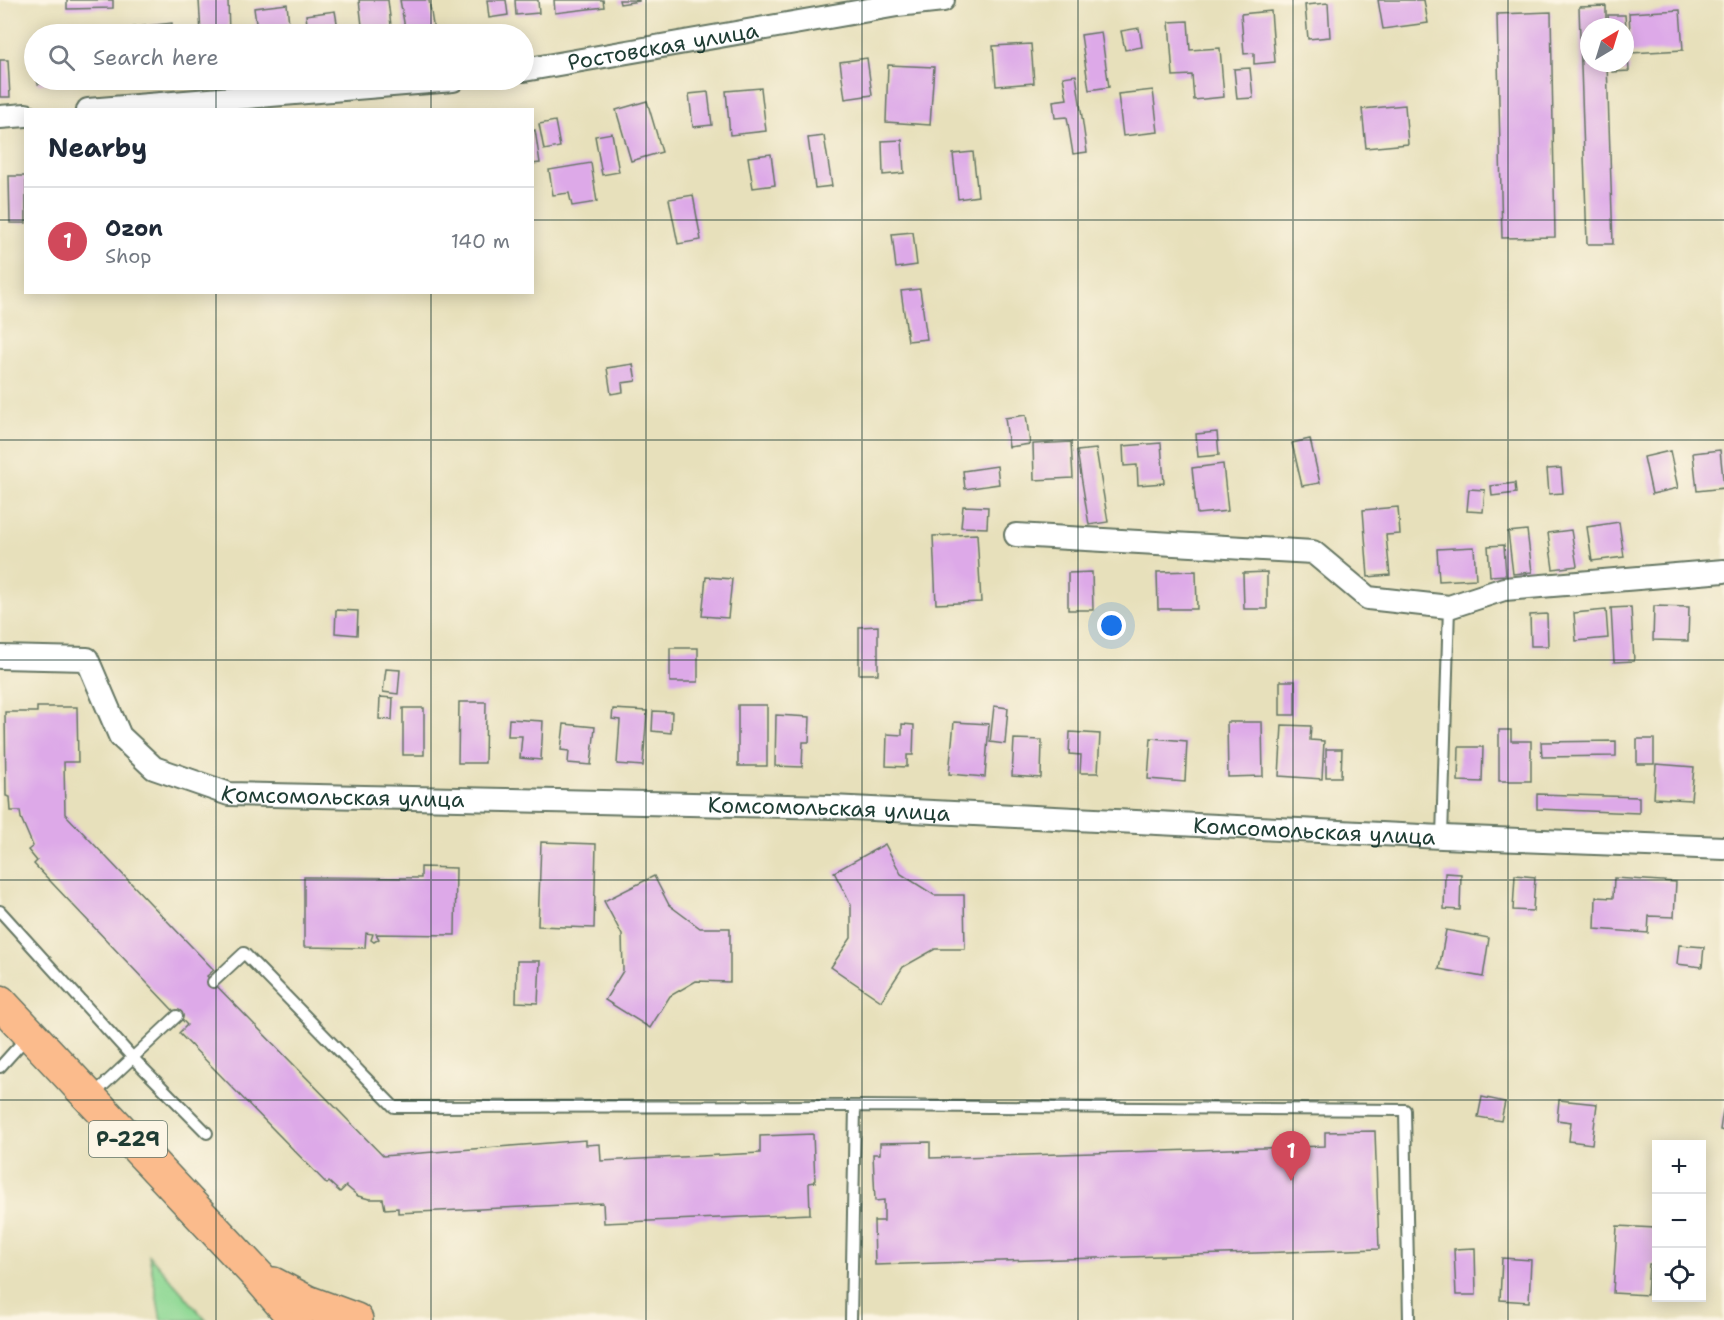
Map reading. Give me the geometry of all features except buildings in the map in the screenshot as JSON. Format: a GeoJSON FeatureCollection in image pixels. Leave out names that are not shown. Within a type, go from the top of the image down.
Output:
{"type":"FeatureCollection","features":[{"type":"Feature","properties":{"kind":"main road","name":"Р-229"},"geometry":{"type":"LineString","coordinates":[[0,1002],[258,1276],[296,1320]]}},
{"type":"Feature","properties":{"kind":"main road","name":"Р-229"},"geometry":{"type":"LineString","coordinates":[[258,1276],[307,1302],[356,1320]]}},
{"type":"Feature","properties":{"kind":"street","name":"Ростовская улица"},"geometry":{"type":"LineString","coordinates":[[534,68],[943,0]]}},
{"type":"Feature","properties":{"kind":"street"},"geometry":{"type":"LineString","coordinates":[[112,108],[331,90]]}},
{"type":"Feature","properties":{"kind":"street"},"geometry":{"type":"LineString","coordinates":[[0,117],[24,115]]}},
{"type":"Feature","properties":{"kind":"street"},"geometry":{"type":"LineString","coordinates":[[1016,535],[1313,552],[1368,598],[1449,607],[1504,590],[1724,571]]}},
{"type":"Feature","properties":{"kind":"street","name":"Комсомольская улица"},"geometry":{"type":"LineString","coordinates":[[0,657],[87,659],[120,736],[154,768],[229,794],[831,807],[1442,837],[1724,848]]}},
{"type":"Feature","properties":{"kind":"lane"},"geometry":{"type":"LineString","coordinates":[[1442,837],[1449,607]]}},
{"type":"Feature","properties":{"kind":"lane"},"geometry":{"type":"LineString","coordinates":[[0,911],[133,1058],[207,1133]]}},
{"type":"Feature","properties":{"kind":"lane"},"geometry":{"type":"LineString","coordinates":[[213,981],[244,952],[394,1107],[855,1106],[1405,1110],[1409,1320]]}},
{"type":"Feature","properties":{"kind":"lane"},"geometry":{"type":"LineString","coordinates":[[90,1098],[177,1016]]}},
{"type":"Feature","properties":{"kind":"lane"},"geometry":{"type":"LineString","coordinates":[[0,1067],[29,1034]]}},
{"type":"Feature","properties":{"kind":"lane"},"geometry":{"type":"LineString","coordinates":[[851,1320],[855,1106]]}},
{"type":"Feature","properties":{"kind":"green space"},"geometry":{"type":"Polygon","coordinates":[[[149,1255],[206,1320],[161,1320],[149,1255]]]}},
{"type":"Feature","properties":{"kind":"place","name":"Ozon"},"geometry":{"type":"Point","coordinates":[1291,1181]}}]}
